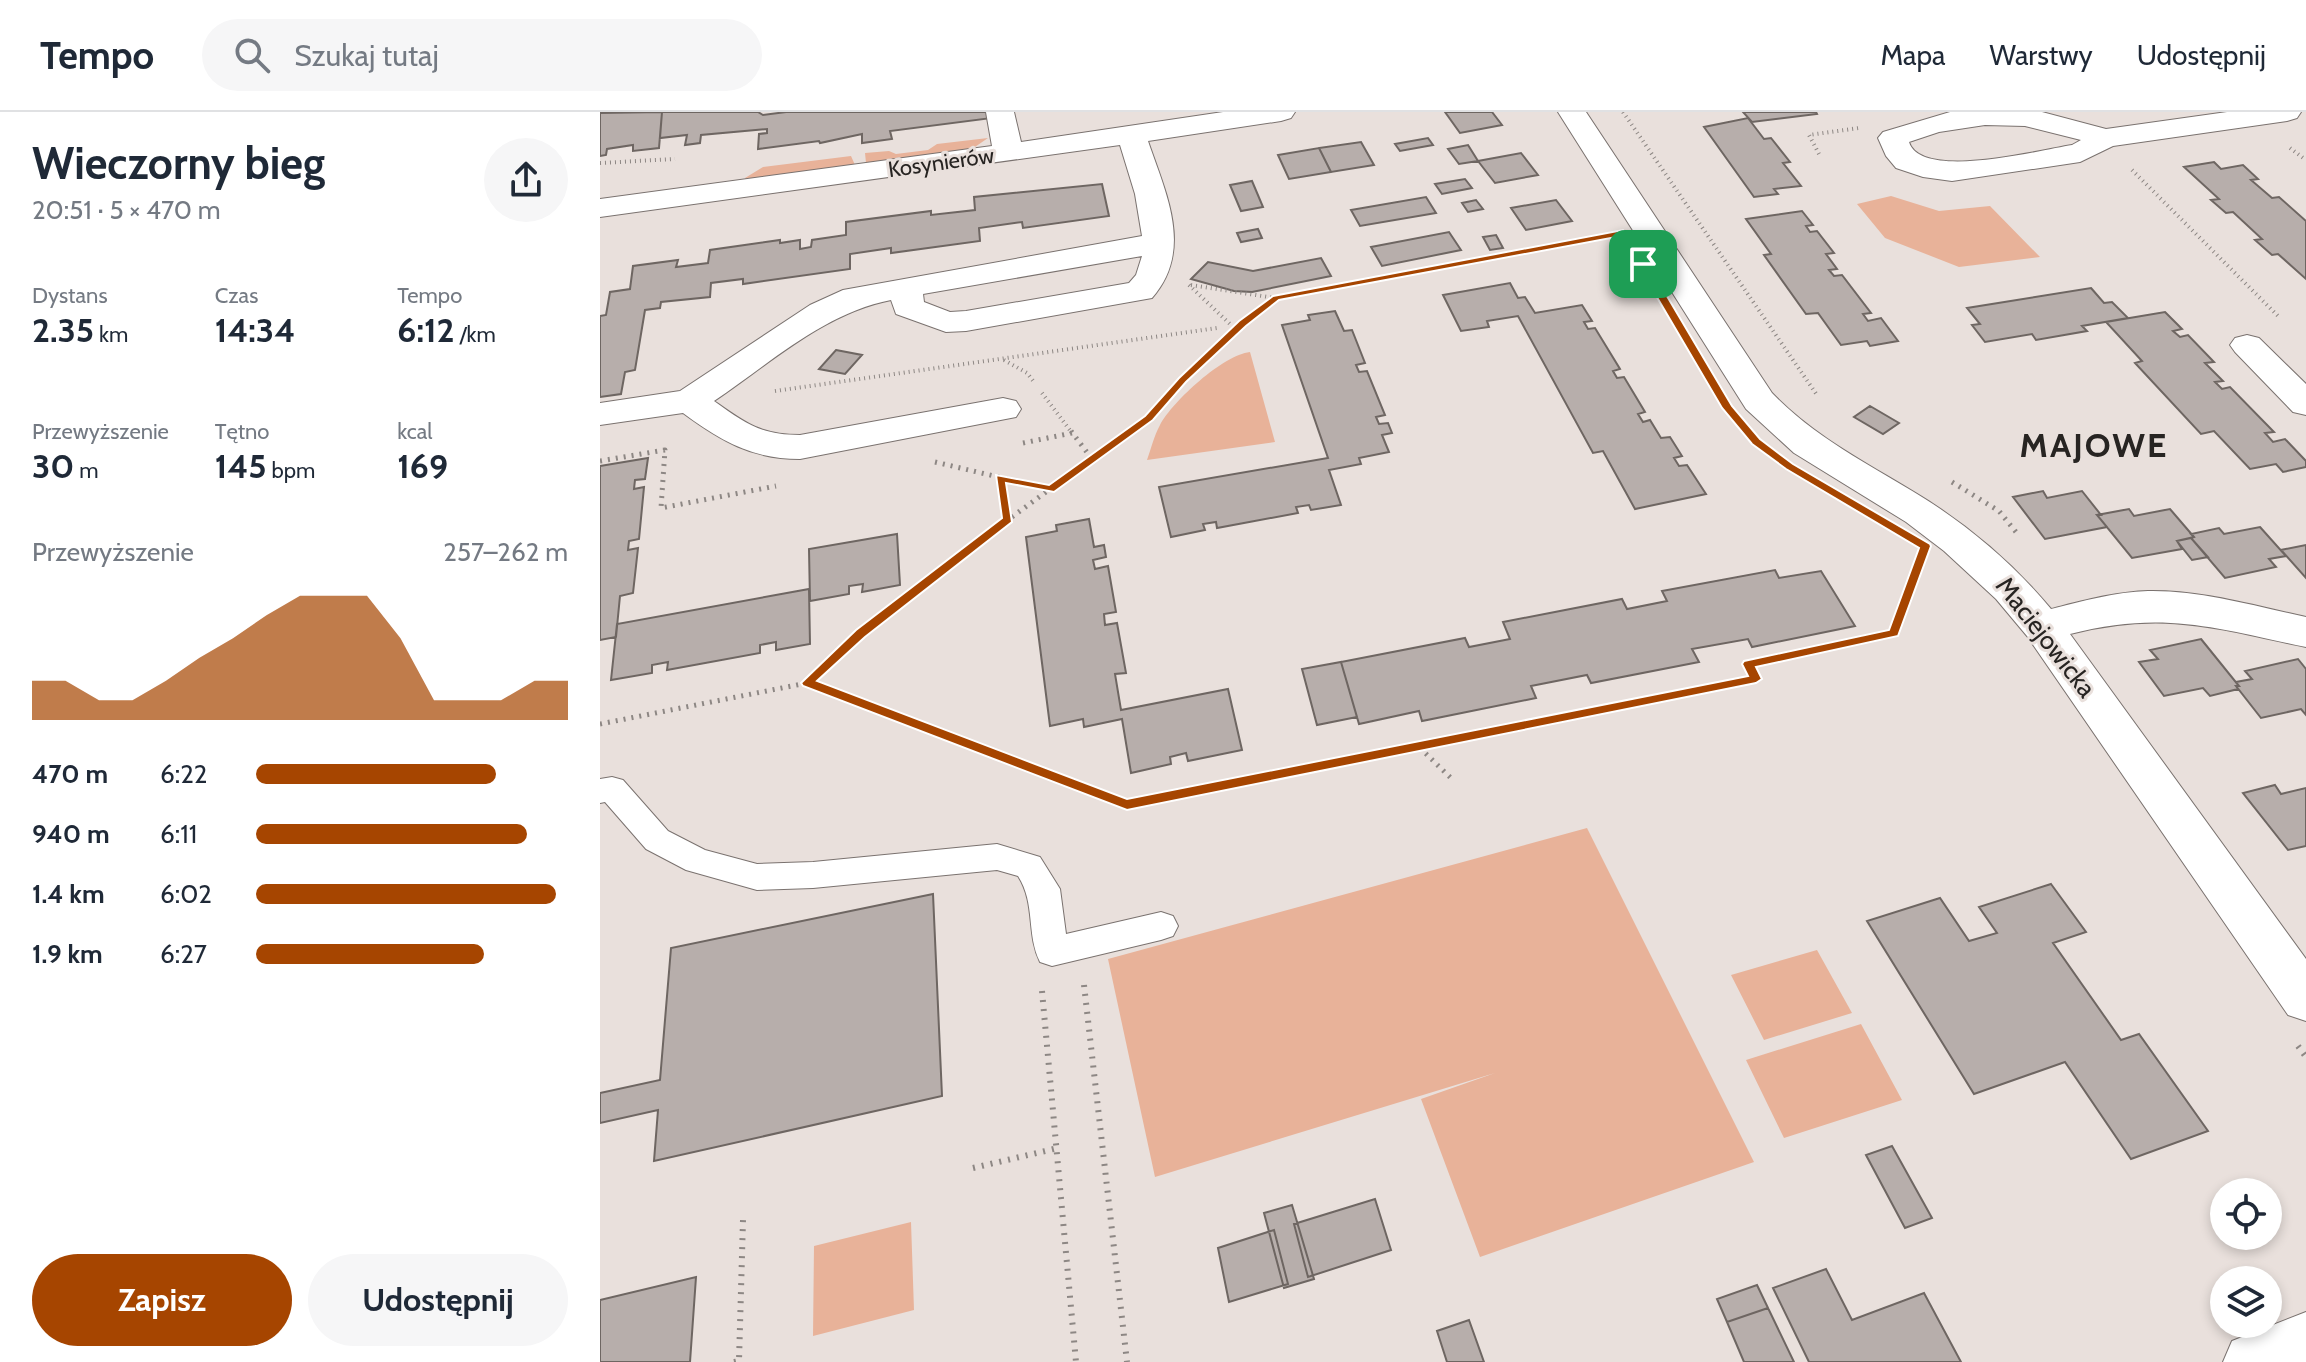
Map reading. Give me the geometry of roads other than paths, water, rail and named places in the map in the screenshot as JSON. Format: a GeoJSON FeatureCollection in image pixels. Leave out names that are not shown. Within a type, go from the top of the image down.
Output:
{"type":"FeatureCollection","features":[{"type":"Feature","properties":{"kind":"street"},"geometry":{"type":"LineString","coordinates":[[1000,112],[1008,153]]}},
{"type":"Feature","properties":{"kind":"street","name":"Kosynierów"},"geometry":{"type":"LineString","coordinates":[[600,208],[1008,153],[1281,112]]}},
{"type":"Feature","properties":{"kind":"street","name":"Maciejowicka"},"geometry":{"type":"LineString","coordinates":[[1572,112],[1708,327],[1771,415],[1815,451],[1899,500],[1971,549],[1996,572],[2042,626],[2303,991]]}},
{"type":"Feature","properties":{"kind":"street"},"geometry":{"type":"LineString","coordinates":[[2105,138],[2080,153],[1952,172],[1931,171],[1910,164],[1895,152],[1893,138],[1910,130],[2003,116],[2016,116],[2105,138],[2287,112]]}},
{"type":"Feature","properties":{"kind":"street"},"geometry":{"type":"LineString","coordinates":[[2299,112],[2306,117]]}},
{"type":"Feature","properties":{"kind":"street"},"geometry":{"type":"LineString","coordinates":[[906,287],[908,307],[946,322],[1140,291],[1147,286],[1157,255],[1157,220],[1132,135]]}},
{"type":"Feature","properties":{"kind":"street"},"geometry":{"type":"LineString","coordinates":[[600,414],[690,401],[822,312],[855,297],[906,287],[1157,255]]}},
{"type":"Feature","properties":{"kind":"street"},"geometry":{"type":"LineString","coordinates":[[2247,345],[2301,393]]}},
{"type":"Feature","properties":{"kind":"street"},"geometry":{"type":"LineString","coordinates":[[690,401],[753,444],[773,449],[800,447],[1003,409]]}},
{"type":"Feature","properties":{"kind":"street"},"geometry":{"type":"LineString","coordinates":[[2042,626],[2130,607],[2161,607],[2200,610],[2306,632]]}},
{"type":"Feature","properties":{"kind":"street"},"geometry":{"type":"LineString","coordinates":[[2253,1362],[2306,1341]]}},
{"type":"Feature","properties":{"kind":"lane"},"geometry":{"type":"LineString","coordinates":[[600,791],[612,789],[657,840],[697,861],[757,877],[813,875],[997,857],[1029,866],[1044,889],[1066,949],[1161,926]]}},
{"type":"Feature","properties":{"kind":"district","name":"MAJOWE"},"geometry":{"type":"Point","coordinates":[2094,445]}}]}
